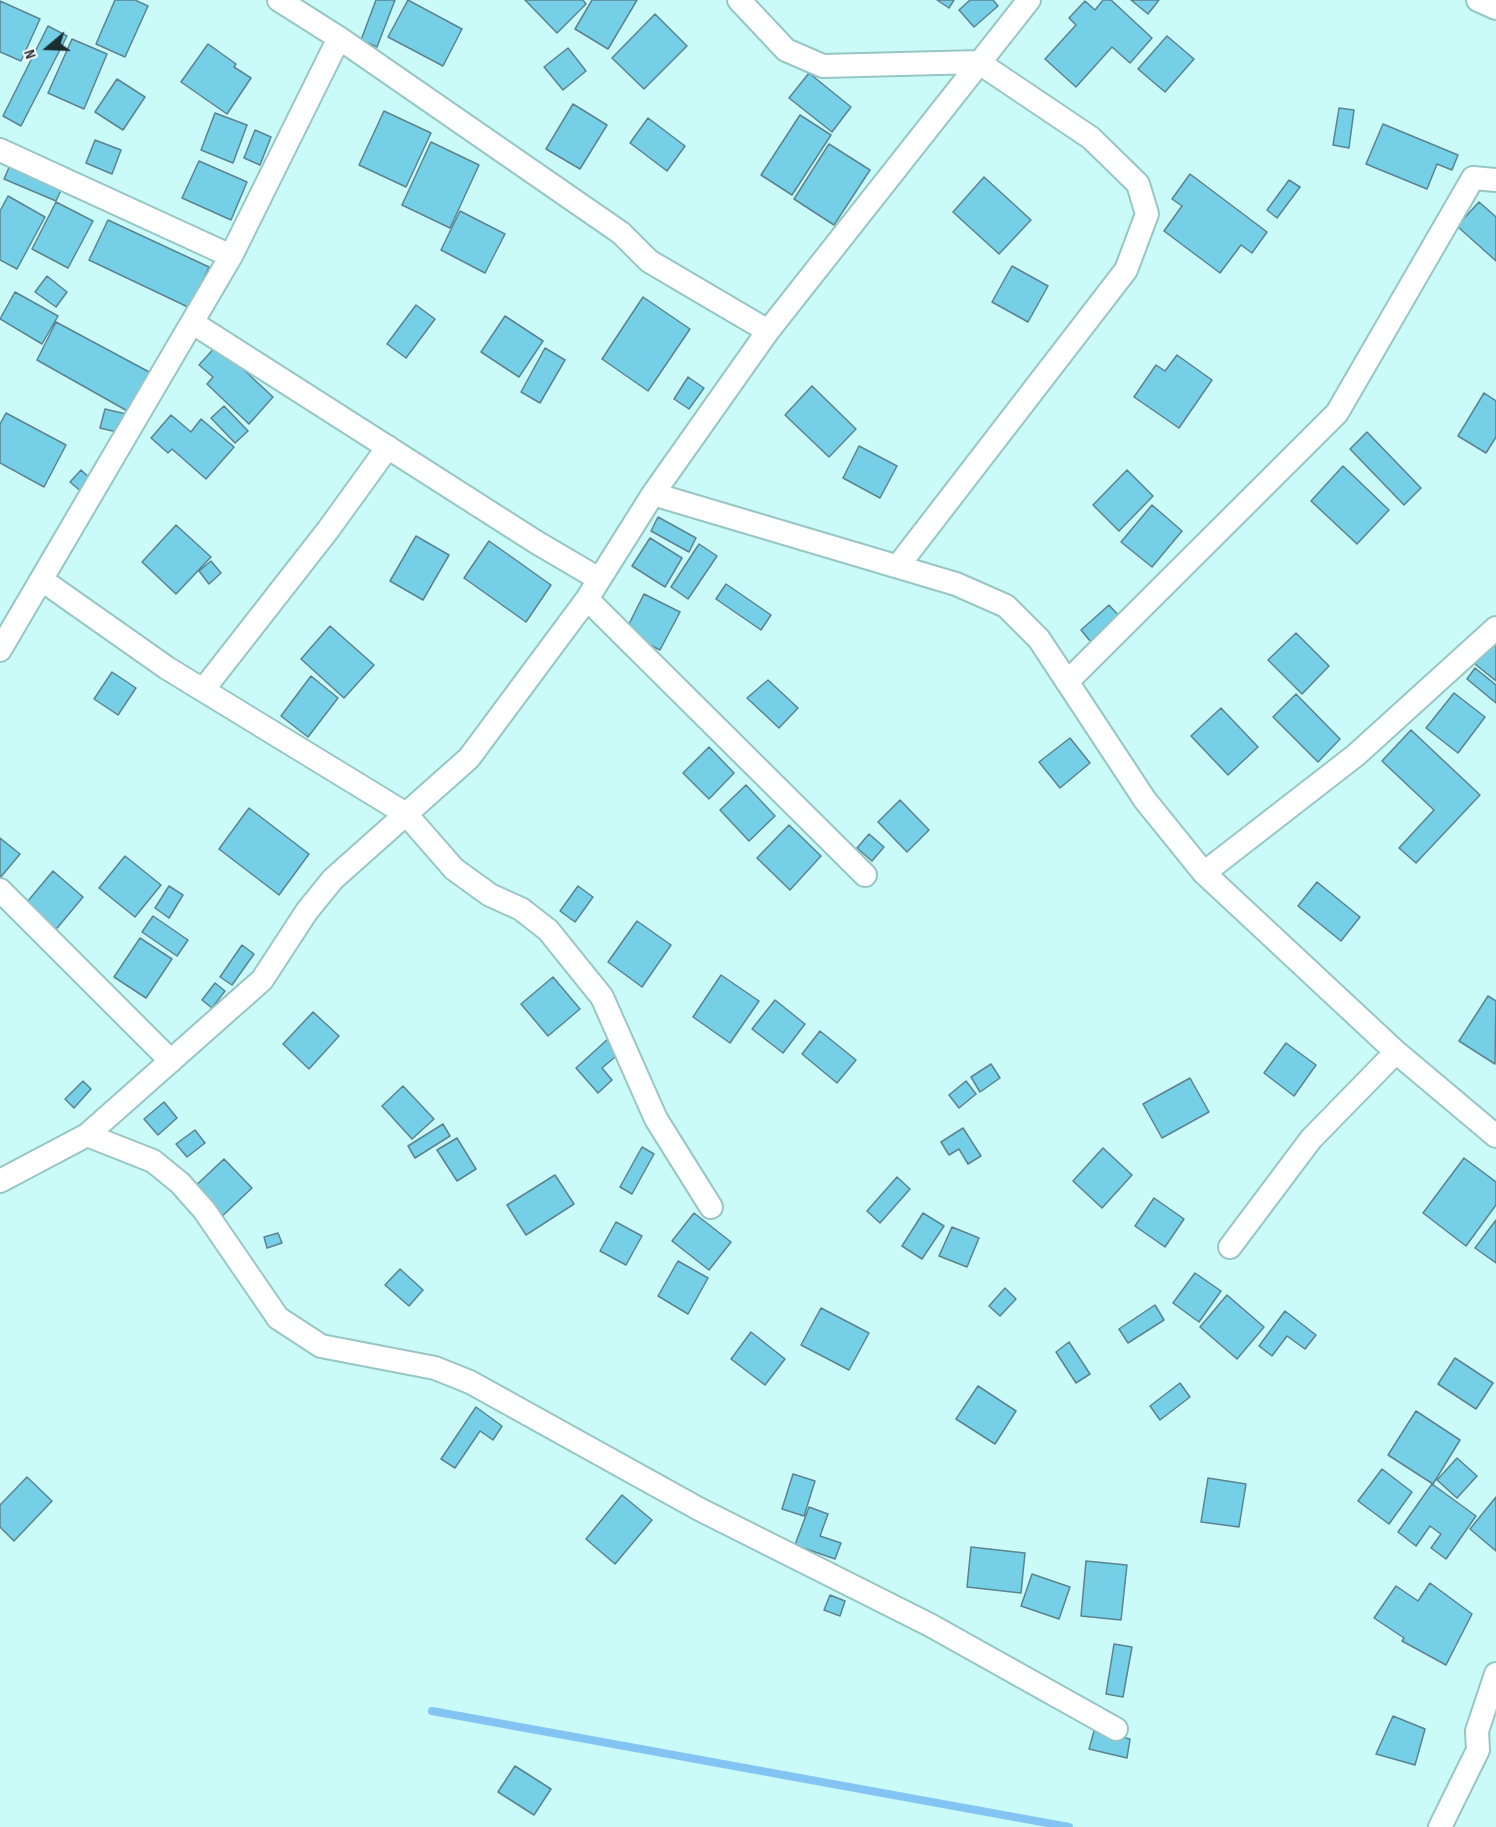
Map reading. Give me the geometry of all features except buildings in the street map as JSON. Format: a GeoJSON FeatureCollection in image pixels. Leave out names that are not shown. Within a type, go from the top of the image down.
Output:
{"type":"FeatureCollection","features":[{"type":"Feature","properties":{"kind":"street"},"geometry":{"type":"LineString","coordinates":[[279,0],[339,38],[621,233],[649,261],[768,331]]}},
{"type":"Feature","properties":{"kind":"street"},"geometry":{"type":"LineString","coordinates":[[739,0],[786,50],[823,66],[978,62],[1091,138],[1138,184],[1147,214],[1126,270],[898,566]]}},
{"type":"Feature","properties":{"kind":"street"},"geometry":{"type":"LineString","coordinates":[[0,1181],[87,1135],[262,980],[307,911],[333,879],[469,758],[587,599],[653,494],[768,331],[1029,0]]}},
{"type":"Feature","properties":{"kind":"street"},"geometry":{"type":"LineString","coordinates":[[1478,0],[1496,8]]}},
{"type":"Feature","properties":{"kind":"street"},"geometry":{"type":"LineString","coordinates":[[0,650],[231,256],[339,38]]}},
{"type":"Feature","properties":{"kind":"street"},"geometry":{"type":"LineString","coordinates":[[1,152],[231,256]]}},
{"type":"Feature","properties":{"kind":"street"},"geometry":{"type":"LineString","coordinates":[[1067,682],[1337,413],[1473,178],[1496,180]]}},
{"type":"Feature","properties":{"kind":"street"},"geometry":{"type":"LineString","coordinates":[[207,297],[214,336]]}},
{"type":"Feature","properties":{"kind":"street"},"geometry":{"type":"LineString","coordinates":[[193,322],[599,579]]}},
{"type":"Feature","properties":{"kind":"street"},"geometry":{"type":"LineString","coordinates":[[202,690],[328,530],[388,447]]}},
{"type":"Feature","properties":{"kind":"street"},"geometry":{"type":"LineString","coordinates":[[653,494],[956,584],[1006,606],[1039,639],[1145,800],[1204,873],[1396,1052],[1496,1136]]}},
{"type":"Feature","properties":{"kind":"street"},"geometry":{"type":"LineString","coordinates":[[42,580],[167,668],[406,814],[454,868],[490,895],[521,909],[548,930],[602,998],[657,1119],[711,1207]]}},
{"type":"Feature","properties":{"kind":"street"},"geometry":{"type":"LineString","coordinates":[[587,599],[865,875]]}},
{"type":"Feature","properties":{"kind":"street"},"geometry":{"type":"LineString","coordinates":[[1204,873],[1356,755],[1496,628]]}},
{"type":"Feature","properties":{"kind":"street"},"geometry":{"type":"LineString","coordinates":[[0,890],[171,1061]]}},
{"type":"Feature","properties":{"kind":"street"},"geometry":{"type":"LineString","coordinates":[[1230,1247],[1311,1139],[1396,1052]]}},
{"type":"Feature","properties":{"kind":"street"},"geometry":{"type":"LineString","coordinates":[[87,1135],[153,1161],[180,1183],[204,1210],[278,1318],[321,1346],[435,1368],[470,1382],[699,1509],[930,1625],[1116,1729]]}},
{"type":"Feature","properties":{"kind":"street"},"geometry":{"type":"LineString","coordinates":[[1440,1827],[1478,1750],[1477,1731],[1496,1674]]}},
{"type":"Feature","properties":{"kind":"waterway"},"geometry":{"type":"LineString","coordinates":[[432,1711],[1069,1827]]}}]}
